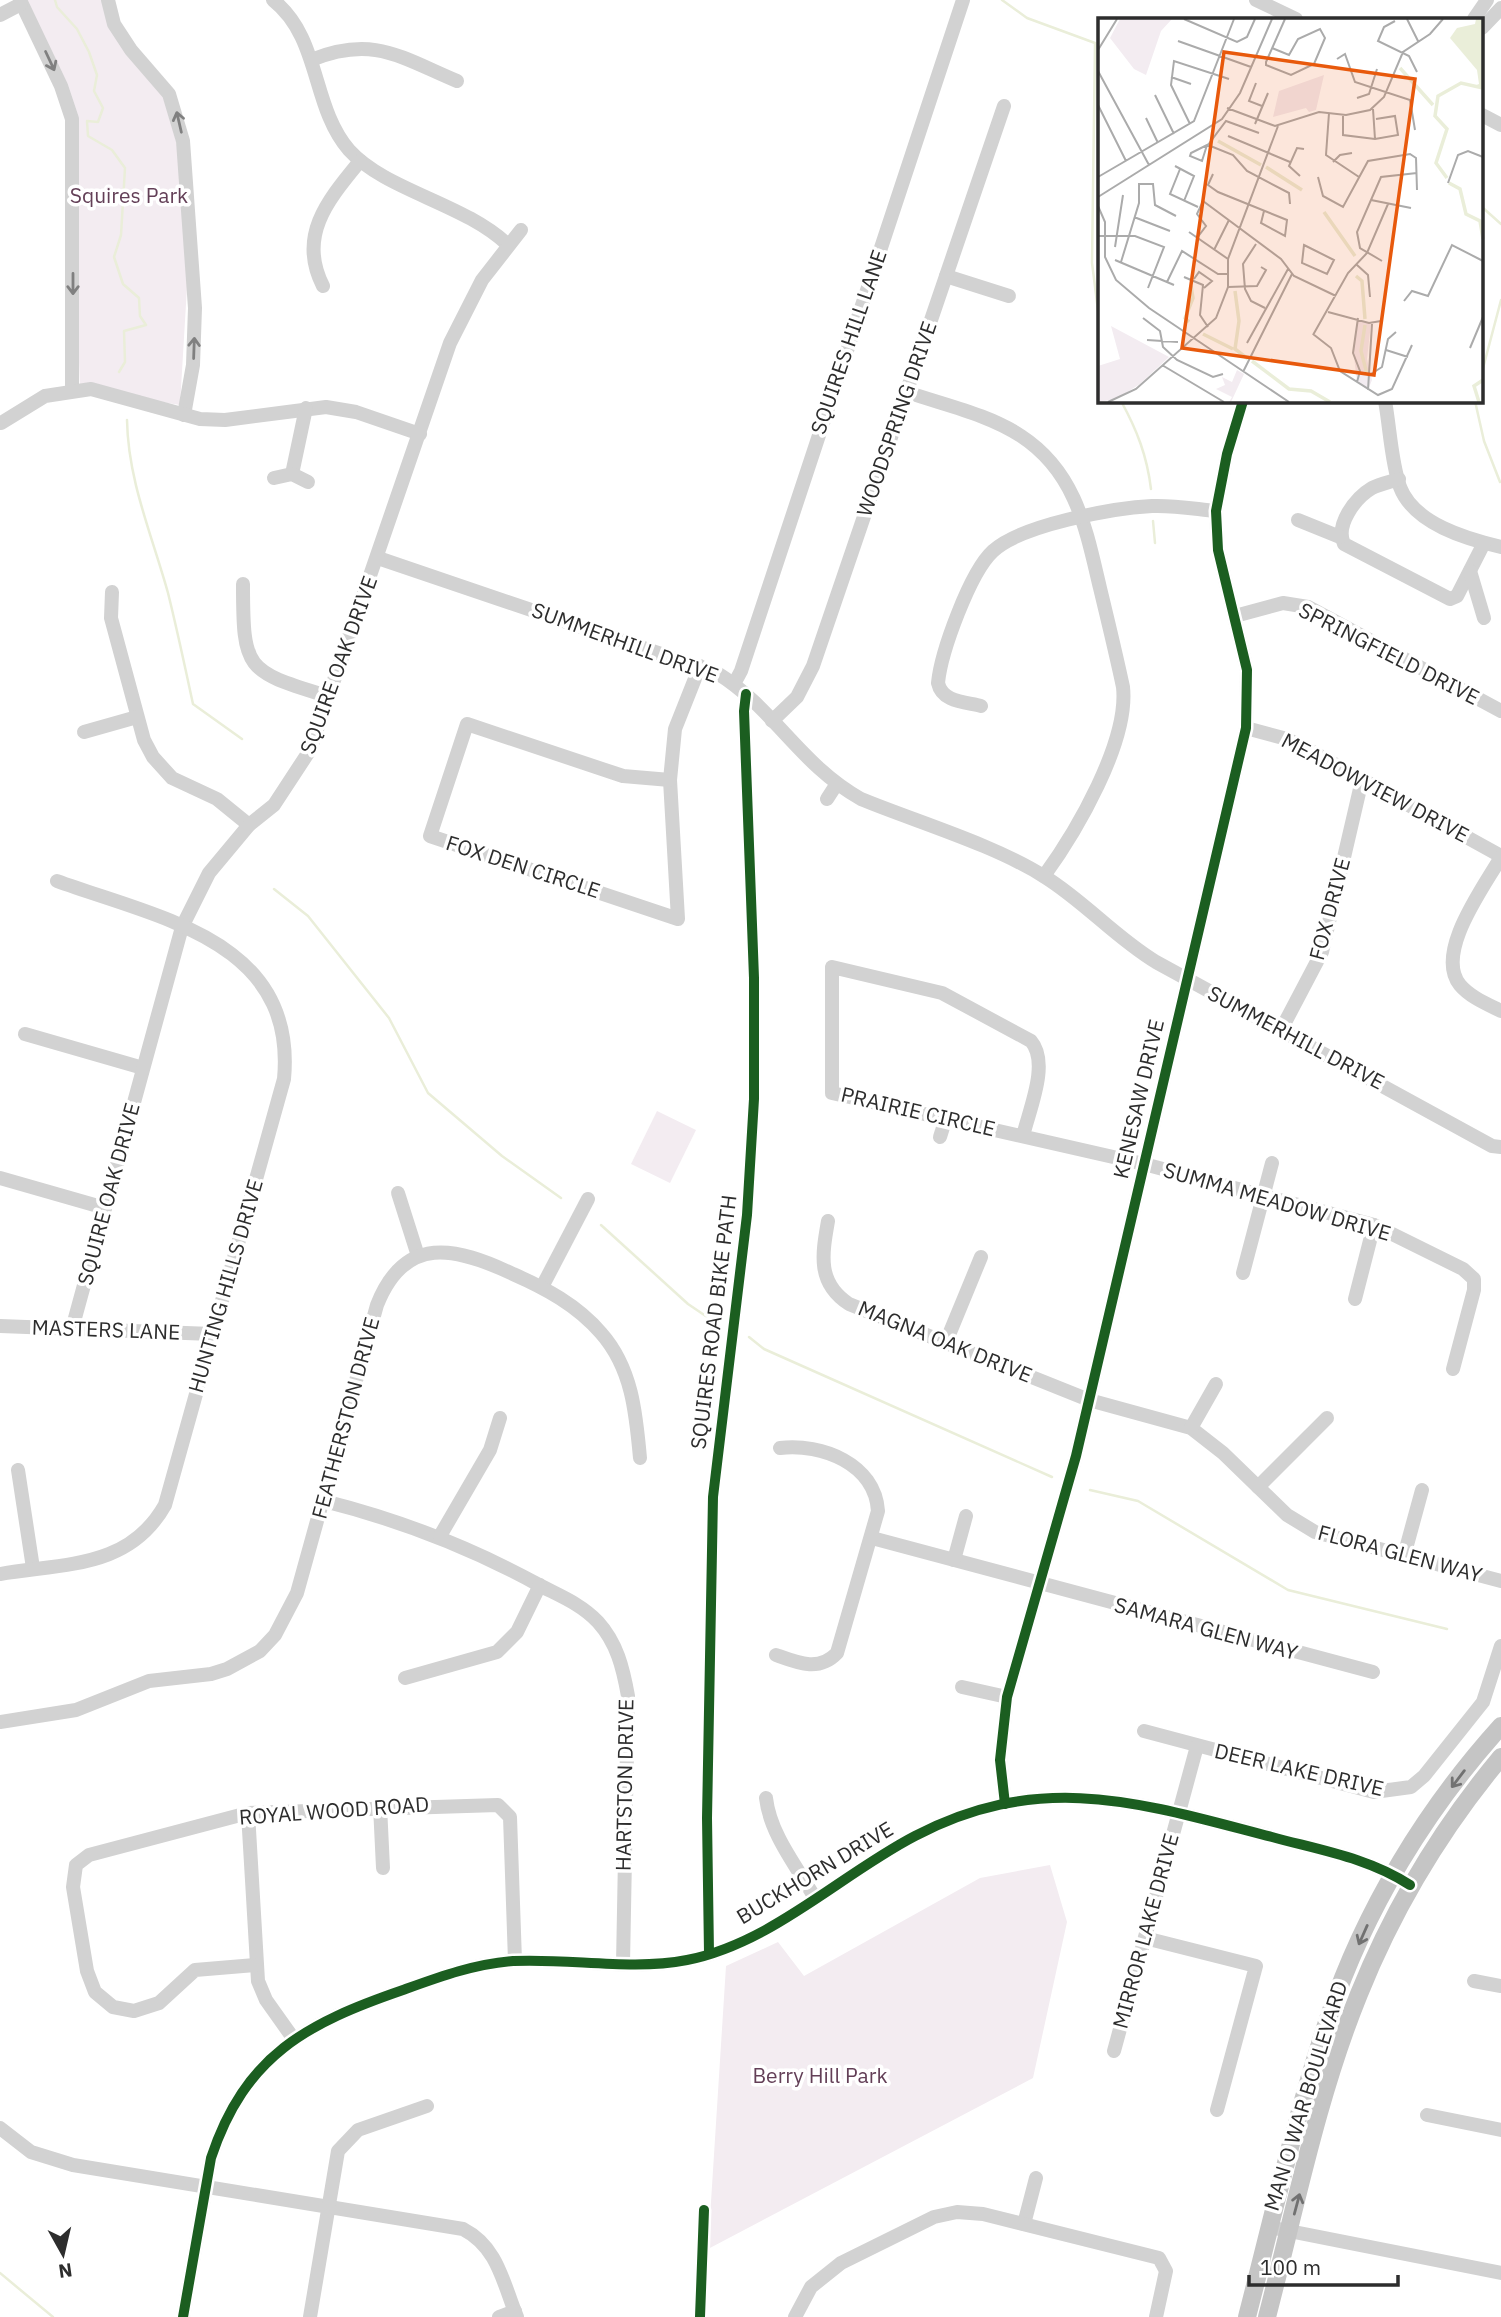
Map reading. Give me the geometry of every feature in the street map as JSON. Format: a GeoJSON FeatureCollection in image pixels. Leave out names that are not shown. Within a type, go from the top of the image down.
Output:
{"type":"FeatureCollection","features":[{"type":"Feature","properties":{"kind":"main road","name":"MAN O WAR BOULEVARD"},"geometry":{"type":"LineString","coordinates":[[1247,2317],[1330,2014],[1393,1874],[1442,1800],[1501,1726]]}},
{"type":"Feature","properties":{"kind":"main road","name":"MAN O WAR BOULEVARD"},"geometry":{"type":"LineString","coordinates":[[1267,2317],[1346,2027],[1382,1942],[1410,1885],[1448,1826],[1501,1757]]}},
{"type":"Feature","properties":{"kind":"street"},"geometry":{"type":"LineString","coordinates":[[108,0],[114,24],[131,50],[169,94],[183,141],[195,308],[193,365],[184,415]]}},
{"type":"Feature","properties":{"kind":"street"},"geometry":{"type":"LineString","coordinates":[[274,0],[298,29],[331,121],[360,161],[483,225],[508,245]]}},
{"type":"Feature","properties":{"kind":"street","name":"SQUIRES HILL LANE"},"geometry":{"type":"LineString","coordinates":[[734,684],[741,671],[794,503],[963,0]]}},
{"type":"Feature","properties":{"kind":"street"},"geometry":{"type":"LineString","coordinates":[[1256,0],[1294,18]]}},
{"type":"Feature","properties":{"kind":"street"},"geometry":{"type":"LineString","coordinates":[[1475,18],[1487,0]]}},
{"type":"Feature","properties":{"kind":"street"},"geometry":{"type":"LineString","coordinates":[[0,15],[20,2],[61,86],[72,119],[72,390]]}},
{"type":"Feature","properties":{"kind":"street"},"geometry":{"type":"LineString","coordinates":[[1484,26],[1501,8]]}},
{"type":"Feature","properties":{"kind":"street"},"geometry":{"type":"LineString","coordinates":[[311,60],[337,51],[367,47],[381,49],[457,81]]}},
{"type":"Feature","properties":{"kind":"street","name":"WOODSPRING DRIVE"},"geometry":{"type":"LineString","coordinates":[[772,721],[797,697],[813,666],[1004,106]]}},
{"type":"Feature","properties":{"kind":"street"},"geometry":{"type":"LineString","coordinates":[[1484,116],[1501,125]]}},
{"type":"Feature","properties":{"kind":"street"},"geometry":{"type":"LineString","coordinates":[[323,286],[314,258],[317,221],[330,198],[360,161]]}},
{"type":"Feature","properties":{"kind":"street","name":"SQUIRE OAK DRIVE"},"geometry":{"type":"LineString","coordinates":[[72,1329],[182,926],[209,873],[249,825],[274,805],[298,771],[319,727],[327,696],[378,558],[460,319],[482,280],[521,230]]}},
{"type":"Feature","properties":{"kind":"street"},"geometry":{"type":"LineString","coordinates":[[946,276],[1009,296]]}},
{"type":"Feature","properties":{"kind":"street"},"geometry":{"type":"LineString","coordinates":[[1,423],[33,401],[72,390],[105,391],[184,415],[225,420],[306,408],[356,412],[419,434]]}},
{"type":"Feature","properties":{"kind":"street"},"geometry":{"type":"LineString","coordinates":[[906,393],[978,416],[1020,435],[1036,447],[1060,474],[1084,518],[1117,660],[1124,705],[1117,734],[1081,819],[1044,876]]}},
{"type":"Feature","properties":{"kind":"street","name":"KENESAW DRIVE"},"geometry":{"type":"LineString","coordinates":[[1004,1804],[1000,1759],[1007,1697],[1089,1400],[1246,728],[1247,670],[1218,550],[1216,511],[1227,454],[1243,402]]}},
{"type":"Feature","properties":{"kind":"street"},"geometry":{"type":"LineString","coordinates":[[1385,402],[1399,479],[1408,502],[1422,515],[1485,543],[1501,547]]}},
{"type":"Feature","properties":{"kind":"street"},"geometry":{"type":"LineString","coordinates":[[292,474],[306,408]]}},
{"type":"Feature","properties":{"kind":"street"},"geometry":{"type":"LineString","coordinates":[[274,478],[292,474],[308,482]]}},
{"type":"Feature","properties":{"kind":"street"},"geometry":{"type":"LineString","coordinates":[[1340,537],[1344,521],[1353,506],[1371,488],[1399,479]]}},
{"type":"Feature","properties":{"kind":"street"},"geometry":{"type":"LineString","coordinates":[[981,706],[948,698],[938,683],[973,579],[992,552],[1004,542],[1023,533],[1084,518],[1155,506],[1216,511]]}},
{"type":"Feature","properties":{"kind":"street"},"geometry":{"type":"LineString","coordinates":[[1298,520],[1340,537],[1344,544],[1444,598],[1457,596],[1485,543]]}},
{"type":"Feature","properties":{"kind":"street","name":"SUMMERHILL DRIVE"},"geometry":{"type":"LineString","coordinates":[[378,558],[700,666],[734,684],[803,756],[836,785],[861,799],[1044,876],[1141,954],[1492,1146],[1501,1147]]}},
{"type":"Feature","properties":{"kind":"street"},"geometry":{"type":"LineString","coordinates":[[1471,571],[1484,618]]}},
{"type":"Feature","properties":{"kind":"street"},"geometry":{"type":"LineString","coordinates":[[243,584],[243,634],[251,661],[267,676],[327,696]]}},
{"type":"Feature","properties":{"kind":"street"},"geometry":{"type":"LineString","coordinates":[[112,592],[111,618],[137,717],[144,740],[161,769],[172,778],[217,799],[249,825]]}},
{"type":"Feature","properties":{"kind":"street","name":"SPRINGFIELD DRIVE"},"geometry":{"type":"LineString","coordinates":[[1235,616],[1283,603],[1308,607],[1501,711]]}},
{"type":"Feature","properties":{"kind":"street","name":"FOX DEN CIRCLE"},"geometry":{"type":"LineString","coordinates":[[670,780],[623,776],[467,724],[430,836],[678,919],[670,780],[676,729],[700,666]]}},
{"type":"Feature","properties":{"kind":"street"},"geometry":{"type":"LineString","coordinates":[[85,733],[137,717]]}},
{"type":"Feature","properties":{"kind":"street","name":"MEADOWVIEW DRIVE"},"geometry":{"type":"LineString","coordinates":[[1246,728],[1287,739],[1501,856]]}},
{"type":"Feature","properties":{"kind":"street","name":"FOX DRIVE"},"geometry":{"type":"LineString","coordinates":[[1281,1030],[1322,952],[1362,780]]}},
{"type":"Feature","properties":{"kind":"street"},"geometry":{"type":"LineString","coordinates":[[827,799],[836,785]]}},
{"type":"Feature","properties":{"kind":"street"},"geometry":{"type":"LineString","coordinates":[[1501,856],[1458,935],[1451,959],[1452,972],[1464,990],[1501,1011]]}},
{"type":"Feature","properties":{"kind":"street","name":"HUNTING HILLS DRIVE"},"geometry":{"type":"LineString","coordinates":[[0,1574],[89,1561],[120,1552],[144,1535],[155,1523],[165,1505],[284,1079],[285,1043],[275,1008],[251,970],[228,948],[182,926],[57,881]]}},
{"type":"Feature","properties":{"kind":"street","name":"PRAIRIE CIRCLE"},"geometry":{"type":"LineString","coordinates":[[1023,1136],[1039,1065],[1037,1048],[1031,1041],[942,993],[832,967],[832,1093],[1144,1164]]}},
{"type":"Feature","properties":{"kind":"street"},"geometry":{"type":"LineString","coordinates":[[25,1034],[143,1068]]}},
{"type":"Feature","properties":{"kind":"street"},"geometry":{"type":"LineString","coordinates":[[940,1137],[946,1118]]}},
{"type":"Feature","properties":{"kind":"street"},"geometry":{"type":"LineString","coordinates":[[1243,1273],[1272,1163]]}},
{"type":"Feature","properties":{"kind":"street","name":"SUMMA MEADOW DRIVE"},"geometry":{"type":"LineString","coordinates":[[1144,1164],[1374,1226],[1463,1269],[1474,1279],[1475,1290],[1453,1369]]}},
{"type":"Feature","properties":{"kind":"street"},"geometry":{"type":"LineString","coordinates":[[0,1178],[105,1208]]}},
{"type":"Feature","properties":{"kind":"street"},"geometry":{"type":"LineString","coordinates":[[398,1193],[418,1256],[440,1251],[470,1255],[542,1287],[584,1316],[615,1353],[631,1389],[640,1458]]}},
{"type":"Feature","properties":{"kind":"street"},"geometry":{"type":"LineString","coordinates":[[542,1287],[588,1199]]}},
{"type":"Feature","properties":{"kind":"street","name":"MAGNA OAK DRIVE"},"geometry":{"type":"LineString","coordinates":[[828,1221],[823,1251],[824,1275],[838,1296],[867,1312],[1089,1400]]}},
{"type":"Feature","properties":{"kind":"street"},"geometry":{"type":"LineString","coordinates":[[1354,1298],[1374,1226]]}},
{"type":"Feature","properties":{"kind":"street","name":"FEATHERSTON DRIVE"},"geometry":{"type":"LineString","coordinates":[[0,1722],[76,1710],[149,1681],[227,1670],[260,1651],[286,1619],[298,1593],[377,1305],[392,1276],[418,1256]]}},
{"type":"Feature","properties":{"kind":"street"},"geometry":{"type":"LineString","coordinates":[[946,1342],[981,1257]]}},
{"type":"Feature","properties":{"kind":"street","name":"MASTERS LANE"},"geometry":{"type":"LineString","coordinates":[[0,1326],[212,1334]]}},
{"type":"Feature","properties":{"kind":"street"},"geometry":{"type":"LineString","coordinates":[[1191,1428],[1216,1384]]}},
{"type":"Feature","properties":{"kind":"street","name":"FLORA GLEN WAY"},"geometry":{"type":"LineString","coordinates":[[1089,1400],[1191,1428],[1209,1441],[1287,1515],[1315,1532],[1501,1581]]}},
{"type":"Feature","properties":{"kind":"street"},"geometry":{"type":"LineString","coordinates":[[440,1536],[490,1450],[500,1418]]}},
{"type":"Feature","properties":{"kind":"street"},"geometry":{"type":"LineString","coordinates":[[1258,1487],[1327,1418]]}},
{"type":"Feature","properties":{"kind":"street"},"geometry":{"type":"LineString","coordinates":[[776,1655],[815,1665],[825,1663],[837,1653],[872,1538],[877,1499],[867,1477],[858,1468],[810,1448],[780,1448]]}},
{"type":"Feature","properties":{"kind":"street"},"geometry":{"type":"LineString","coordinates":[[18,1470],[33,1568]]}},
{"type":"Feature","properties":{"kind":"street"},"geometry":{"type":"LineString","coordinates":[[1404,1556],[1422,1490]]}},
{"type":"Feature","properties":{"kind":"street","name":"HARTSTON DRIVE"},"geometry":{"type":"LineString","coordinates":[[324,1501],[440,1536],[573,1602],[598,1623],[613,1645],[625,1678],[627,1729],[623,1964]]}},
{"type":"Feature","properties":{"kind":"street"},"geometry":{"type":"LineString","coordinates":[[954,1560],[966,1516]]}},
{"type":"Feature","properties":{"kind":"street","name":"SAMARA GLEN WAY"},"geometry":{"type":"LineString","coordinates":[[872,1538],[1039,1585],[1373,1672]]}},
{"type":"Feature","properties":{"kind":"street"},"geometry":{"type":"LineString","coordinates":[[405,1678],[435,1667],[485,1658],[497,1652],[517,1632],[540,1586]]}},
{"type":"Feature","properties":{"kind":"street","name":"DEER LAKE DRIVE"},"geometry":{"type":"LineString","coordinates":[[1144,1731],[1374,1791],[1411,1787],[1424,1776],[1483,1702],[1490,1689],[1501,1646]]}},
{"type":"Feature","properties":{"kind":"street"},"geometry":{"type":"LineString","coordinates":[[962,1687],[1007,1697]]}},
{"type":"Feature","properties":{"kind":"street","name":"MIRROR LAKE DRIVE"},"geometry":{"type":"LineString","coordinates":[[1114,2051],[1197,1746]]}},
{"type":"Feature","properties":{"kind":"street","name":"BUCKHORN DRIVE"},"geometry":{"type":"LineString","coordinates":[[183,2317],[205,2186],[217,2139],[236,2101],[258,2072],[293,2038],[333,2015],[446,1975],[515,1961],[655,1964],[709,1953],[754,1934],[913,1837],[947,1821],[1004,1804],[1046,1798],[1092,1797],[1178,1811],[1374,1865],[1410,1885]]}},
{"type":"Feature","properties":{"kind":"street"},"geometry":{"type":"LineString","coordinates":[[766,1798],[768,1814],[776,1831],[815,1898]]}},
{"type":"Feature","properties":{"kind":"street","name":"ROYAL WOOD ROAD"},"geometry":{"type":"LineString","coordinates":[[255,1965],[195,1970],[159,2003],[134,2011],[113,2007],[95,1992],[90,1981],[72,1878],[76,1865],[89,1856],[248,1813],[490,1803],[502,1806],[508,1812],[515,1961]]}},
{"type":"Feature","properties":{"kind":"street"},"geometry":{"type":"LineString","coordinates":[[380,1807],[383,1868]]}},
{"type":"Feature","properties":{"kind":"street"},"geometry":{"type":"LineString","coordinates":[[248,1813],[255,1965],[266,2000],[293,2038]]}},
{"type":"Feature","properties":{"kind":"street"},"geometry":{"type":"LineString","coordinates":[[1145,1938],[1256,1966],[1217,2110]]}},
{"type":"Feature","properties":{"kind":"street"},"geometry":{"type":"LineString","coordinates":[[1474,1981],[1501,1986]]}},
{"type":"Feature","properties":{"kind":"street"},"geometry":{"type":"LineString","coordinates":[[310,2317],[336,2159],[346,2139],[365,2127],[427,2106]]}},
{"type":"Feature","properties":{"kind":"street"},"geometry":{"type":"LineString","coordinates":[[1427,2115],[1501,2130]]}},
{"type":"Feature","properties":{"kind":"street"},"geometry":{"type":"LineString","coordinates":[[0,2128],[17,2144],[48,2158],[463,2229],[477,2236],[494,2256],[516,2314],[499,2317]]}},
{"type":"Feature","properties":{"kind":"street"},"geometry":{"type":"LineString","coordinates":[[1024,2224],[1036,2178]]}},
{"type":"Feature","properties":{"kind":"street"},"geometry":{"type":"LineString","coordinates":[[795,2317],[811,2287],[827,2272],[934,2217],[969,2212],[1159,2258],[1166,2267],[1166,2280],[1156,2317]]}},
{"type":"Feature","properties":{"kind":"street"},"geometry":{"type":"LineString","coordinates":[[1270,2227],[1501,2273]]}},
{"type":"Feature","properties":{"kind":"green space","name":"Squires Park"},"geometry":{"type":"Polygon","coordinates":[[[26,0],[112,0],[114,24],[164,86],[185,182],[187,287],[180,405],[80,389],[70,110],[26,0]]]}},
{"type":"Feature","properties":{"kind":"green space"},"geometry":{"type":"Polygon","coordinates":[[[657,1111],[696,1130],[670,1183],[631,1164],[657,1111]]]}},
{"type":"Feature","properties":{"kind":"green space","name":"Berry Hill Park"},"geometry":{"type":"Polygon","coordinates":[[[1050,1865],[1067,1922],[1033,2078],[708,2249],[726,1966],[778,1942],[804,1976],[980,1878],[1050,1865]]]}},
{"type":"Feature","properties":{"kind":"waterway"},"geometry":{"type":"LineString","coordinates":[[55,0],[57,7],[77,29],[97,75],[94,91],[103,108],[98,122],[87,121],[88,136],[112,150],[125,168],[121,235],[114,257],[123,284],[139,298],[140,316],[146,325],[124,331],[125,362],[119,372]]}},
{"type":"Feature","properties":{"kind":"waterway"},"geometry":{"type":"LineString","coordinates":[[1002,0],[1027,18],[1095,43],[1092,263],[1098,310]]}},
{"type":"Feature","properties":{"kind":"waterway"},"geometry":{"type":"LineString","coordinates":[[1484,209],[1501,224]]}},
{"type":"Feature","properties":{"kind":"waterway"},"geometry":{"type":"LineString","coordinates":[[1484,364],[1501,300]]}},
{"type":"Feature","properties":{"kind":"waterway"},"geometry":{"type":"LineString","coordinates":[[1122,402],[1140,444],[1151,489]]}},
{"type":"Feature","properties":{"kind":"waterway"},"geometry":{"type":"LineString","coordinates":[[1475,402],[1484,441],[1500,482]]}},
{"type":"Feature","properties":{"kind":"waterway"},"geometry":{"type":"LineString","coordinates":[[127,420],[128,443],[136,486],[168,593],[193,704],[242,739]]}},
{"type":"Feature","properties":{"kind":"waterway"},"geometry":{"type":"LineString","coordinates":[[1153,521],[1155,543]]}},
{"type":"Feature","properties":{"kind":"waterway"},"geometry":{"type":"LineString","coordinates":[[274,889],[308,916],[389,1018],[428,1093],[502,1156],[561,1198]]}},
{"type":"Feature","properties":{"kind":"waterway"},"geometry":{"type":"LineString","coordinates":[[601,1225],[688,1304],[719,1325]]}},
{"type":"Feature","properties":{"kind":"waterway"},"geometry":{"type":"LineString","coordinates":[[749,1337],[764,1349],[1052,1477]]}},
{"type":"Feature","properties":{"kind":"waterway"},"geometry":{"type":"LineString","coordinates":[[1090,1490],[1138,1501],[1288,1590],[1447,1629]]}},
{"type":"Feature","properties":{"kind":"waterway"},"geometry":{"type":"LineString","coordinates":[[0,2273],[53,2317]]}},
{"type":"Feature","properties":{"kind":"cycle path"},"geometry":{"type":"LineString","coordinates":[[1005,1804],[1000,1760],[1007,1697],[1076,1456],[1246,728],[1247,670],[1218,550],[1216,511],[1227,454],[1243,402]]}},
{"type":"Feature","properties":{"kind":"cycle path","name":"SQUIRES ROAD BIKE PATH"},"geometry":{"type":"LineString","coordinates":[[709,1953],[707,1818],[713,1497],[747,1215],[754,1099],[754,978],[744,711],[746,694]]}},
{"type":"Feature","properties":{"kind":"cycle path"},"geometry":{"type":"LineString","coordinates":[[183,2317],[211,2158],[225,2123],[242,2093],[261,2068],[309,2030],[369,2002],[430,1980],[471,1968],[513,1961],[666,1963],[718,1951],[777,1924],[915,1836],[962,1815],[1007,1803],[1050,1798],[1094,1799],[1180,1814],[1344,1856],[1378,1868],[1410,1885]]}},
{"type":"Feature","properties":{"kind":"cycle path"},"geometry":{"type":"LineString","coordinates":[[700,2317],[704,2210]]}}]}
